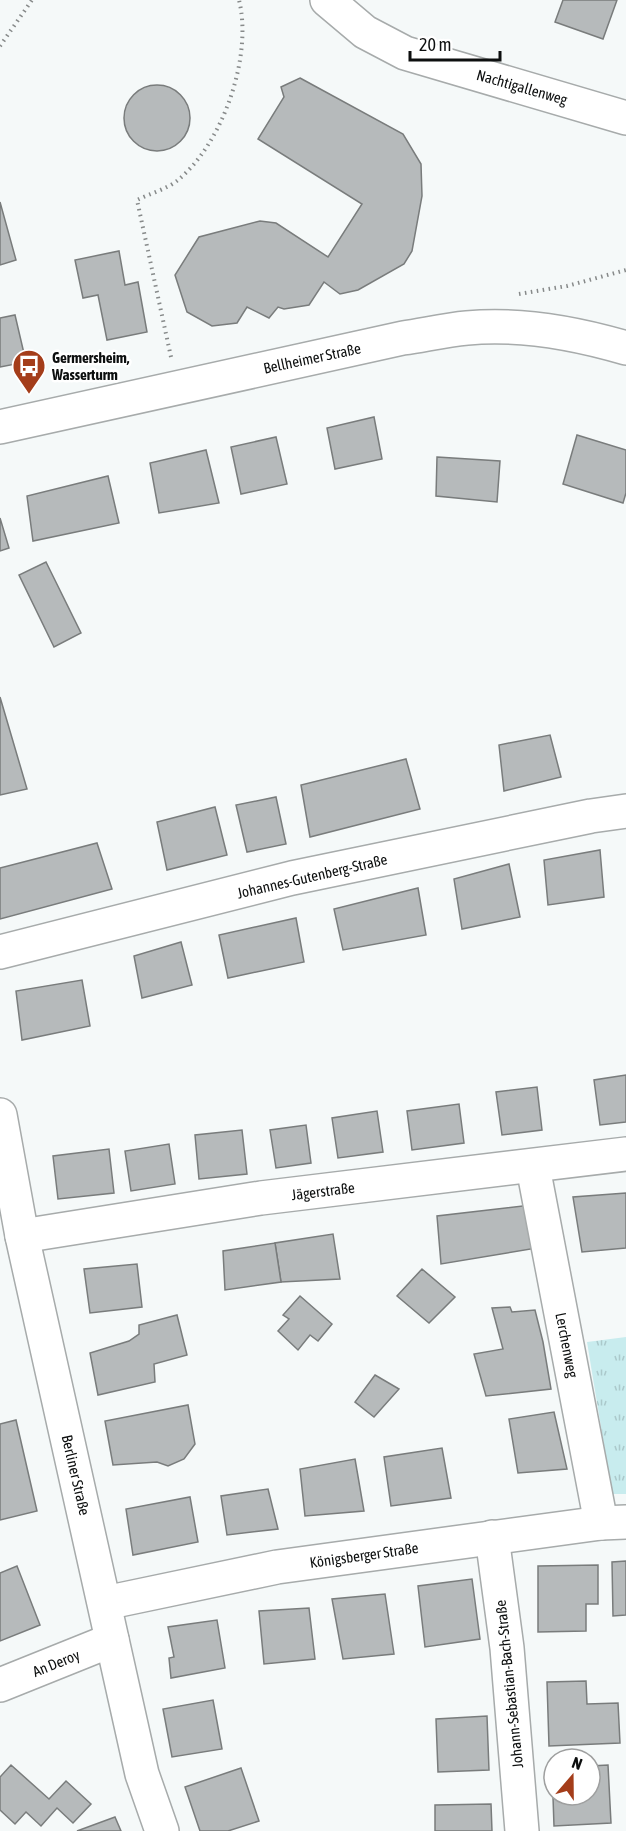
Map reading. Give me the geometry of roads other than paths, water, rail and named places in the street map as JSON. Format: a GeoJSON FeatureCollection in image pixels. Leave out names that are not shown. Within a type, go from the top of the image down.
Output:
{"type":"FeatureCollection","features":[{"type":"Feature","properties":{"kind":"street","name":"Nachtigallenweg"},"geometry":{"type":"LineString","coordinates":[[327,0],[365,32],[405,53],[626,118]]}},
{"type":"Feature","properties":{"kind":"street","name":"Bellheimer Straße"},"geometry":{"type":"LineString","coordinates":[[0,427],[403,338],[468,328],[529,328],[592,338],[626,348]]}},
{"type":"Feature","properties":{"kind":"street","name":"Johannes-Gutenberg-Straße"},"geometry":{"type":"LineString","coordinates":[[0,952],[292,878],[591,816],[626,811]]}},
{"type":"Feature","properties":{"kind":"street","name":"Berliner Straße"},"geometry":{"type":"LineString","coordinates":[[0,1115],[22,1236],[142,1774],[162,1831]]}},
{"type":"Feature","properties":{"kind":"street","name":"Jägerstraße"},"geometry":{"type":"LineString","coordinates":[[22,1236],[261,1198],[626,1154]]}},
{"type":"Feature","properties":{"kind":"street","name":"Lerchenweg"},"geometry":{"type":"LineString","coordinates":[[533,1167],[614,1523]]}},
{"type":"Feature","properties":{"kind":"street","name":"Königsberger Straße"},"geometry":{"type":"LineString","coordinates":[[105,1603],[277,1567],[492,1537],[614,1523]]}},
{"type":"Feature","properties":{"kind":"street","name":"Johann-Sebastian-Bach-Straße"},"geometry":{"type":"LineString","coordinates":[[492,1537],[507,1648],[522,1831]]}},
{"type":"Feature","properties":{"kind":"street","name":"An Deroy"},"geometry":{"type":"LineString","coordinates":[[0,1685],[112,1640]]}},
{"type":"Feature","properties":{"kind":"place","name":"Germersheim, Wasserturm"},"geometry":{"type":"Point","coordinates":[29,395]}}]}
